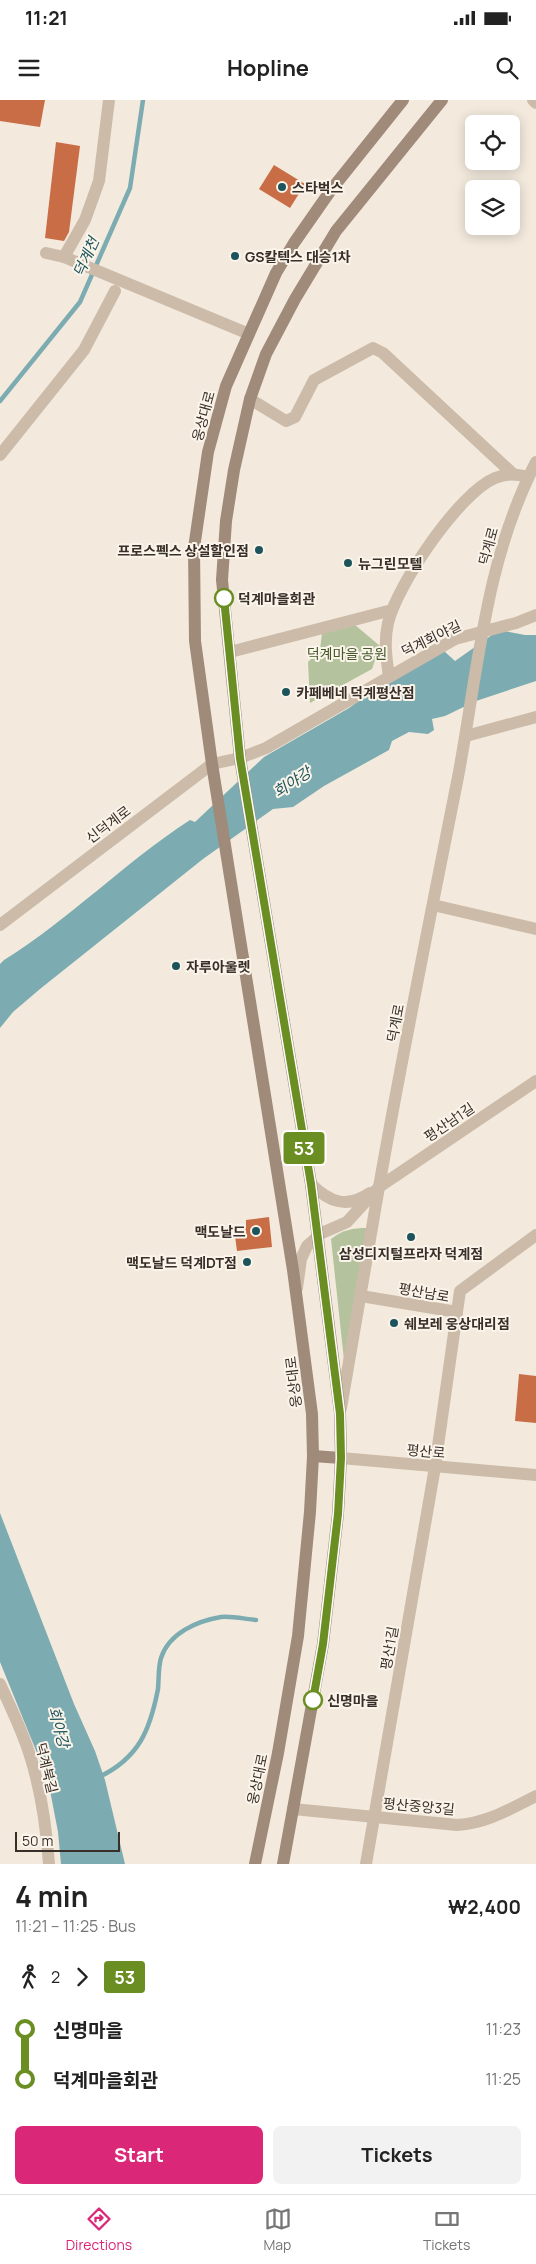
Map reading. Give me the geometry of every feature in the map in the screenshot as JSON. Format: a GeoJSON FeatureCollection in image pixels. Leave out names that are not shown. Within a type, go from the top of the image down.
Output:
{"type":"FeatureCollection","features":[{"type":"Feature","properties":{"kind":"main road","name":"웅상대로"},"geometry":{"type":"LineString","coordinates":[[255,1864],[278,1753],[298,1636],[313,1456],[310,1392],[296,1293],[230,867],[212,764],[195,642],[194,548],[208,452],[226,386],[276,274],[331,190],[403,100]]}},
{"type":"Feature","properties":{"kind":"main road"},"geometry":{"type":"LineString","coordinates":[[282,1864],[323,1644],[338,1514],[341,1458],[340,1414],[311,1184],[241,764],[222,580],[226,522],[234,470],[250,399],[266,354],[294,299],[336,231],[442,100]]}},
{"type":"Feature","properties":{"kind":"main road","name":"평산로"},"geometry":{"type":"LineString","coordinates":[[313,1456],[341,1458]]}},
{"type":"Feature","properties":{"kind":"street"},"geometry":{"type":"LineString","coordinates":[[64,258],[85,220],[99,181],[109,100]]}},
{"type":"Feature","properties":{"kind":"street"},"geometry":{"type":"LineString","coordinates":[[532,100],[536,103]]}},
{"type":"Feature","properties":{"kind":"street"},"geometry":{"type":"LineString","coordinates":[[46,254],[64,258],[249,334]]}},
{"type":"Feature","properties":{"kind":"street"},"geometry":{"type":"LineString","coordinates":[[0,455],[84,350],[115,291]]}},
{"type":"Feature","properties":{"kind":"street"},"geometry":{"type":"LineString","coordinates":[[250,399],[286,421],[295,416],[314,380],[373,348],[382,352],[512,473]]}},
{"type":"Feature","properties":{"kind":"street","name":"덕계로"},"geometry":{"type":"LineString","coordinates":[[340,1414],[378,1187],[466,730],[481,636],[506,533],[520,492],[536,462]]}},
{"type":"Feature","properties":{"kind":"street"},"geometry":{"type":"LineString","coordinates":[[389,676],[384,645],[392,610],[419,560],[454,513],[481,486],[496,477],[512,473],[528,477]]}},
{"type":"Feature","properties":{"kind":"street"},"geometry":{"type":"LineString","coordinates":[[230,652],[392,610]]}},
{"type":"Feature","properties":{"kind":"street","name":"덕계회야길"},"geometry":{"type":"LineString","coordinates":[[241,764],[389,676],[455,640],[481,636],[536,615]]}},
{"type":"Feature","properties":{"kind":"street"},"geometry":{"type":"LineString","coordinates":[[466,730],[536,717]]}},
{"type":"Feature","properties":{"kind":"street","name":"신덕계로"},"geometry":{"type":"LineString","coordinates":[[0,925],[212,764],[241,764]]}},
{"type":"Feature","properties":{"kind":"street"},"geometry":{"type":"LineString","coordinates":[[433,904],[536,928]]}},
{"type":"Feature","properties":{"kind":"street","name":"평산남1길"},"geometry":{"type":"LineString","coordinates":[[378,1187],[536,1081]]}},
{"type":"Feature","properties":{"kind":"street"},"geometry":{"type":"LineString","coordinates":[[311,1184],[328,1199],[337,1202],[350,1202],[364,1198],[378,1187]]}},
{"type":"Feature","properties":{"kind":"street"},"geometry":{"type":"LineString","coordinates":[[296,1293],[304,1251],[318,1235],[347,1222],[378,1187]]}},
{"type":"Feature","properties":{"kind":"street","name":"평산남로"},"geometry":{"type":"LineString","coordinates":[[361,1296],[457,1312],[460,1291],[536,1236]]}},
{"type":"Feature","properties":{"kind":"street","name":"평산1길"},"geometry":{"type":"LineString","coordinates":[[366,1864],[434,1466],[457,1312]]}},
{"type":"Feature","properties":{"kind":"street","name":"평산로"},"geometry":{"type":"LineString","coordinates":[[341,1458],[536,1475]]}},
{"type":"Feature","properties":{"kind":"street","name":"덕계북길"},"geometry":{"type":"LineString","coordinates":[[0,1684],[24,1737],[31,1762],[43,1815],[49,1864]]}},
{"type":"Feature","properties":{"kind":"street","name":"평산중앙3길"},"geometry":{"type":"LineString","coordinates":[[293,1809],[457,1825],[473,1824],[493,1818],[536,1796]]}},
{"type":"Feature","properties":{"kind":"green space","name":"덕계마을 공원"},"geometry":{"type":"Polygon","coordinates":[[[348,619],[380,646],[372,669],[310,703],[308,662],[320,650],[323,624],[348,619]]]}},
{"type":"Feature","properties":{"kind":"green space"},"geometry":{"type":"Polygon","coordinates":[[[367,1228],[344,1360],[331,1239],[339,1233],[348,1230],[367,1228]]]}},
{"type":"Feature","properties":{"kind":"water","name":"회야강"},"geometry":{"type":"Polygon","coordinates":[[[499,630],[536,635],[536,681],[476,701],[445,716],[432,719],[434,730],[428,734],[409,732],[392,741],[389,750],[324,786],[293,807],[273,809],[203,859],[40,989],[13,1012],[0,1028],[0,964],[4,960],[52,927],[166,836],[190,820],[195,822],[264,757],[349,708],[375,689],[444,651],[455,661],[499,630]]]}},
{"type":"Feature","properties":{"kind":"water","name":"회야강"},"geometry":{"type":"Polygon","coordinates":[[[0,1513],[74,1704],[95,1751],[105,1780],[125,1864],[61,1864],[58,1832],[48,1780],[0,1662],[0,1513]]]}},
{"type":"Feature","properties":{"kind":"building"},"geometry":{"type":"Polygon","coordinates":[[[0,100],[45,100],[40,127],[0,121],[0,100]]]}},
{"type":"Feature","properties":{"kind":"building"},"geometry":{"type":"Polygon","coordinates":[[[56,142],[80,146],[69,232],[64,241],[45,238],[56,142]]]}},
{"type":"Feature","properties":{"kind":"building","name":"스타벅스"},"geometry":{"type":"Polygon","coordinates":[[[274,165],[305,184],[290,208],[259,189],[274,165]]]}},
{"type":"Feature","properties":{"kind":"building","name":"맥도날드"},"geometry":{"type":"Polygon","coordinates":[[[269,1217],[272,1247],[237,1251],[235,1236],[241,1235],[240,1227],[246,1226],[246,1220],[269,1217]]]}},
{"type":"Feature","properties":{"kind":"building"},"geometry":{"type":"Polygon","coordinates":[[[519,1374],[536,1376],[536,1423],[515,1421],[519,1374]]]}},
{"type":"Feature","properties":{"kind":"waterway","name":"덕계천"},"geometry":{"type":"LineString","coordinates":[[0,401],[80,302],[130,188],[143,100]]}},
{"type":"Feature","properties":{"kind":"waterway"},"geometry":{"type":"LineString","coordinates":[[99,1777],[124,1761],[133,1752],[146,1730],[155,1704],[161,1658],[170,1642],[177,1635],[194,1625],[212,1619],[230,1617],[256,1620]]}},
{"type":"Feature","properties":{"kind":"bus line","name":"53"},"geometry":{"type":"LineString","coordinates":[[224,598],[240,758],[311,1184],[340,1414],[341,1458],[338,1514],[323,1644],[313,1700]]}},
{"type":"Feature","properties":{"kind":"place","name":"스타벅스"},"geometry":{"type":"Point","coordinates":[282,187]}},
{"type":"Feature","properties":{"kind":"place","name":"GS칼텍스 대승1차"},"geometry":{"type":"Point","coordinates":[235,256]}},
{"type":"Feature","properties":{"kind":"place","name":"프로스펙스 상설할인점"},"geometry":{"type":"Point","coordinates":[259,550]}},
{"type":"Feature","properties":{"kind":"place","name":"뉴그린모텔"},"geometry":{"type":"Point","coordinates":[348,563]}},
{"type":"Feature","properties":{"kind":"place","name":"덕계마을회관"},"geometry":{"type":"Point","coordinates":[224,598]}},
{"type":"Feature","properties":{"kind":"place","name":"카페베네 덕계평산점"},"geometry":{"type":"Point","coordinates":[286,692]}},
{"type":"Feature","properties":{"kind":"place","name":"자루아울렛"},"geometry":{"type":"Point","coordinates":[176,966]}},
{"type":"Feature","properties":{"kind":"place","name":"맥도날드"},"geometry":{"type":"Point","coordinates":[256,1231]}},
{"type":"Feature","properties":{"kind":"place","name":"삼성디지털프라자 덕계점"},"geometry":{"type":"Point","coordinates":[411,1237]}},
{"type":"Feature","properties":{"kind":"place","name":"맥도날드 덕계DT점"},"geometry":{"type":"Point","coordinates":[247,1262]}},
{"type":"Feature","properties":{"kind":"place","name":"쉐보레 웅상대리점"},"geometry":{"type":"Point","coordinates":[394,1323]}},
{"type":"Feature","properties":{"kind":"place","name":"신명마을"},"geometry":{"type":"Point","coordinates":[313,1700]}}]}
